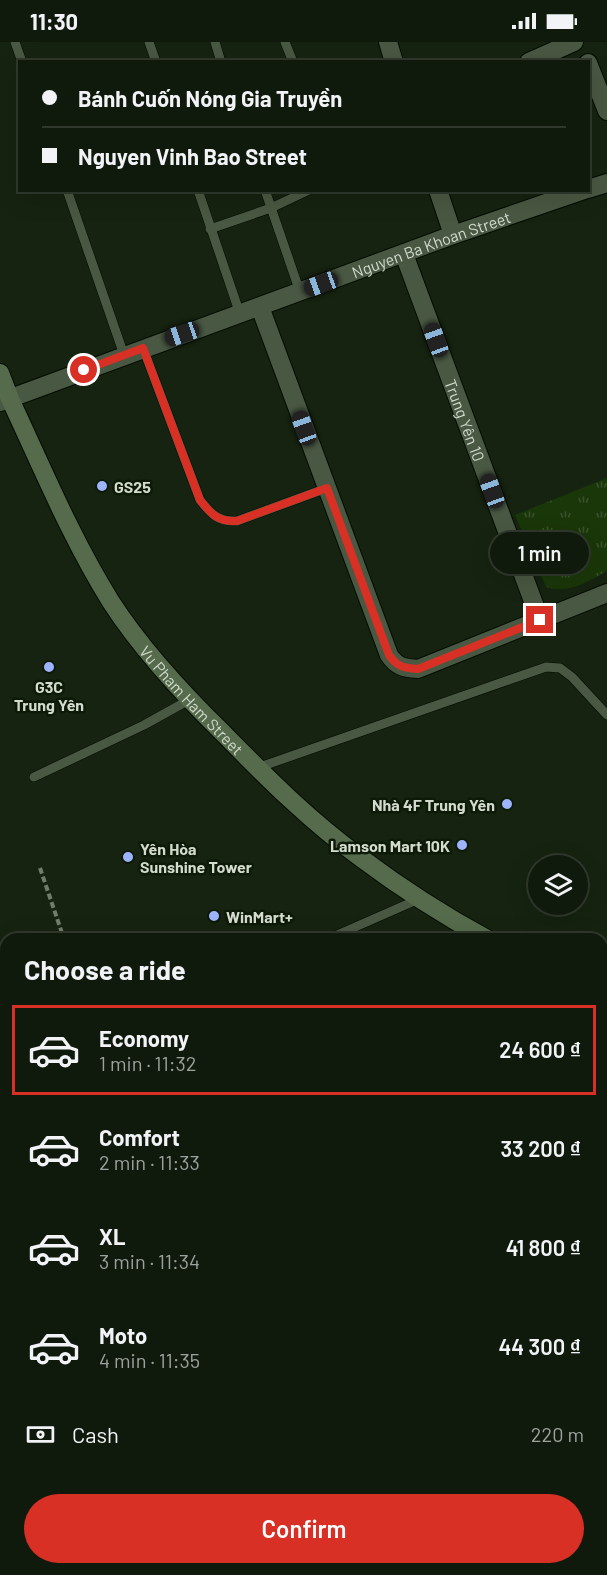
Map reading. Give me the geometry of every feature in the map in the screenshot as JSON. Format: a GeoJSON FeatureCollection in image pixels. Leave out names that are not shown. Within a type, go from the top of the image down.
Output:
{"type":"FeatureCollection","features":[{"type":"Feature","properties":{"kind":"street"},"geometry":{"type":"LineString","coordinates":[[388,42],[393,60]]}},
{"type":"Feature","properties":{"kind":"street"},"geometry":{"type":"LineString","coordinates":[[534,60],[574,42]]}},
{"type":"Feature","properties":{"kind":"street"},"geometry":{"type":"LineString","coordinates":[[579,42],[587,60]]}},
{"type":"Feature","properties":{"kind":"street"},"geometry":{"type":"LineString","coordinates":[[590,67],[607,111]]}},
{"type":"Feature","properties":{"kind":"street","name":"Nguyen Ba Khoan Street"},"geometry":{"type":"LineString","coordinates":[[590,189],[607,183]]}},
{"type":"Feature","properties":{"kind":"street"},"geometry":{"type":"LineString","coordinates":[[439,192],[453,235]]}},
{"type":"Feature","properties":{"kind":"street","name":"Nguyen Ba Khoan Street"},"geometry":{"type":"LineString","coordinates":[[5,400],[453,235],[580,192]]}},
{"type":"Feature","properties":{"kind":"street","name":"Trung Yên 10"},"geometry":{"type":"LineString","coordinates":[[404,254],[540,620]]}},
{"type":"Feature","properties":{"kind":"street"},"geometry":{"type":"LineString","coordinates":[[260,307],[389,655],[395,664],[404,668],[418,669],[607,593]]}},
{"type":"Feature","properties":{"kind":"street","name":"Vu Pham Ham Street"},"geometry":{"type":"LineString","coordinates":[[0,373],[5,400],[87,561],[130,627],[189,700],[257,768],[359,857],[419,899],[477,933]]}},
{"type":"Feature","properties":{"kind":"lane"},"geometry":{"type":"LineString","coordinates":[[15,42],[21,60]]}},
{"type":"Feature","properties":{"kind":"lane"},"geometry":{"type":"LineString","coordinates":[[149,42],[155,60]]}},
{"type":"Feature","properties":{"kind":"lane"},"geometry":{"type":"LineString","coordinates":[[215,42],[220,60]]}},
{"type":"Feature","properties":{"kind":"lane"},"geometry":{"type":"LineString","coordinates":[[285,42],[291,60]]}},
{"type":"Feature","properties":{"kind":"lane"},"geometry":{"type":"LineString","coordinates":[[68,192],[124,355]]}},
{"type":"Feature","properties":{"kind":"lane"},"geometry":{"type":"LineString","coordinates":[[199,192],[240,314]]}},
{"type":"Feature","properties":{"kind":"lane"},"geometry":{"type":"LineString","coordinates":[[266,192],[300,292]]}},
{"type":"Feature","properties":{"kind":"lane"},"geometry":{"type":"LineString","coordinates":[[210,228],[271,208],[305,192]]}},
{"type":"Feature","properties":{"kind":"lane"},"geometry":{"type":"LineString","coordinates":[[143,348],[200,500],[212,516],[225,521],[237,521],[327,488]]}},
{"type":"Feature","properties":{"kind":"lane"},"geometry":{"type":"LineString","coordinates":[[257,768],[546,667],[560,668],[572,677],[607,715]]}},
{"type":"Feature","properties":{"kind":"lane"},"geometry":{"type":"LineString","coordinates":[[34,777],[144,725],[189,700]]}},
{"type":"Feature","properties":{"kind":"lane"},"geometry":{"type":"LineString","coordinates":[[342,933],[419,899]]}},
{"type":"Feature","properties":{"kind":"path"},"geometry":{"type":"LineString","coordinates":[[40,868],[62,933]]}},
{"type":"Feature","properties":{"kind":"green space"},"geometry":{"type":"Polygon","coordinates":[[[607,478],[607,571],[570,588],[546,587],[515,515],[607,478]]]}},
{"type":"Feature","properties":{"kind":"place","name":"GS25"},"geometry":{"type":"Point","coordinates":[102,486]}},
{"type":"Feature","properties":{"kind":"place","name":"G3C Trung Yên"},"geometry":{"type":"Point","coordinates":[49,667]}},
{"type":"Feature","properties":{"kind":"place","name":"Nhà 4F Trung Yên"},"geometry":{"type":"Point","coordinates":[507,804]}},
{"type":"Feature","properties":{"kind":"place","name":"Lamson Mart 10K"},"geometry":{"type":"Point","coordinates":[462,845]}},
{"type":"Feature","properties":{"kind":"place","name":"Yên Hòa Sunshine Tower"},"geometry":{"type":"Point","coordinates":[128,857]}},
{"type":"Feature","properties":{"kind":"place","name":"WinMart+"},"geometry":{"type":"Point","coordinates":[214,916]}},
{"type":"Feature","properties":{"kind":"route"},"geometry":{"type":"LineString","coordinates":[[84,370],[143,348],[200,500],[212,516],[225,521],[237,521],[327,488],[389,655],[395,664],[404,668],[418,669],[540,620]]}}]}
